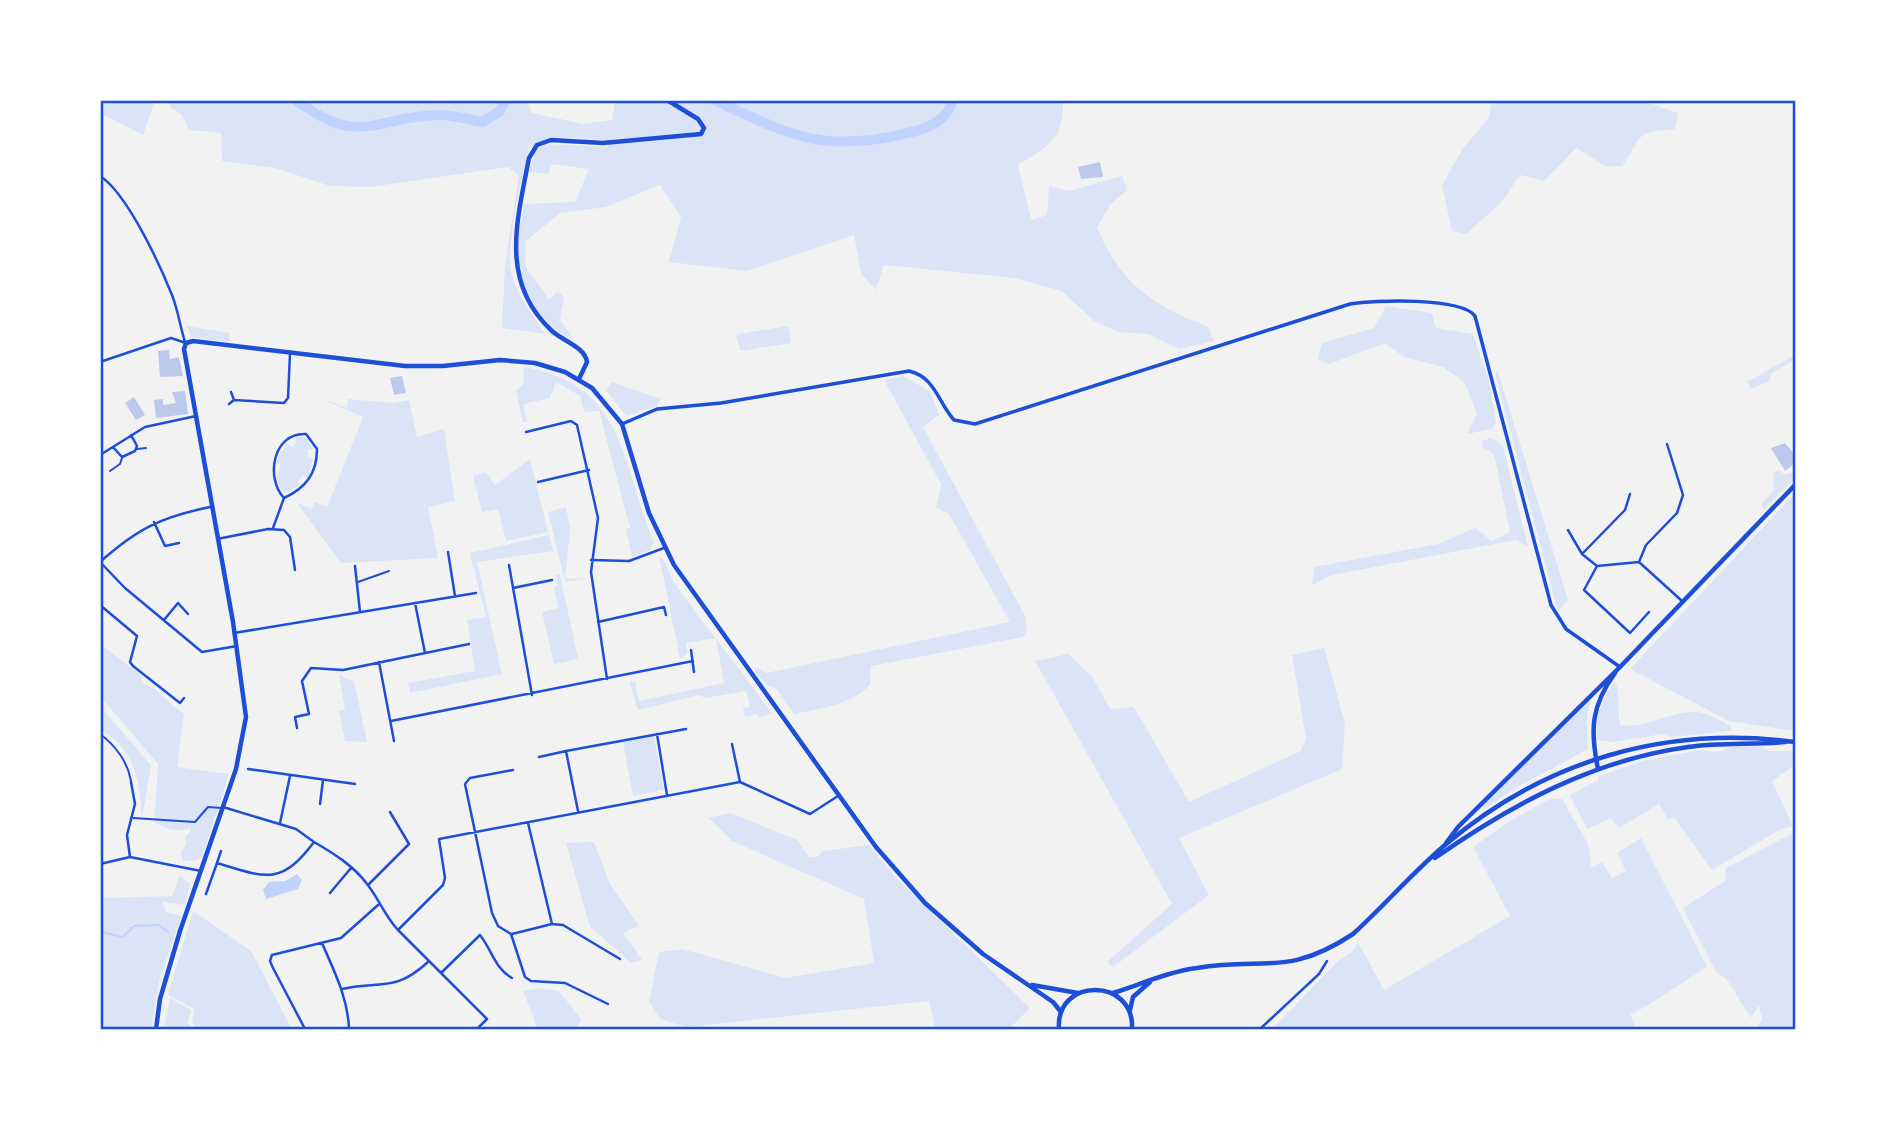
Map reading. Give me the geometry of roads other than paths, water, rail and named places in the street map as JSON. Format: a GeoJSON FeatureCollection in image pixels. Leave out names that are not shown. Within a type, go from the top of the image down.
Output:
{"type":"FeatureCollection","features":[{"type":"Feature","properties":{"kind":"main road"},"geometry":{"type":"LineString","coordinates":[[579,379],[587,362],[584,354],[545,324],[518,278],[515,252],[529,158],[537,145],[551,140],[603,144],[701,134],[704,128],[698,119],[667,100]]}},
{"type":"Feature","properties":{"kind":"main road"},"geometry":{"type":"LineString","coordinates":[[156,1029],[166,977],[223,808],[245,732],[246,717],[237,646],[184,349],[186,343],[193,341],[413,366],[443,366],[481,360],[522,361],[550,366],[579,379],[602,398],[622,425],[640,489],[664,548],[688,586],[876,847],[925,902],[983,954],[1053,1002],[1061,1012]]}},
{"type":"Feature","properties":{"kind":"main road"},"geometry":{"type":"LineString","coordinates":[[1028,984],[1078,993],[1093,988],[1114,993],[1157,977],[1201,967],[1275,966],[1316,956],[1353,934],[1425,865],[1458,827],[1620,667],[1795,485]]}},
{"type":"Feature","properties":{"kind":"main road"},"geometry":{"type":"LineString","coordinates":[[1598,769],[1592,724],[1595,708],[1601,693],[1620,667]]}},
{"type":"Feature","properties":{"kind":"main road"},"geometry":{"type":"LineString","coordinates":[[1443,846],[1528,788],[1596,759],[1644,746],[1692,738],[1763,736],[1794,741]]}},
{"type":"Feature","properties":{"kind":"main road"},"geometry":{"type":"LineString","coordinates":[[1425,865],[1496,817],[1538,794],[1598,769],[1689,747],[1794,741]]}},
{"type":"Feature","properties":{"kind":"main road"},"geometry":{"type":"LineString","coordinates":[[1133,1029],[1130,1012],[1133,997],[1157,977]]}},
{"type":"Feature","properties":{"kind":"main road"},"geometry":{"type":"LineString","coordinates":[[1059,1029],[1061,1012],[1078,993]]}},
{"type":"Feature","properties":{"kind":"main road"},"geometry":{"type":"LineString","coordinates":[[1114,993],[1130,1012]]}},
{"type":"Feature","properties":{"kind":"street"},"geometry":{"type":"LineString","coordinates":[[100,176],[124,202],[158,266],[173,299],[186,343]]}},
{"type":"Feature","properties":{"kind":"street"},"geometry":{"type":"LineString","coordinates":[[622,425],[657,409],[721,403],[909,371],[922,374],[932,384],[954,420],[963,424],[975,424],[1350,304],[1381,301],[1464,307],[1475,316],[1551,605],[1566,629],[1620,667]]}},
{"type":"Feature","properties":{"kind":"street"},"geometry":{"type":"LineString","coordinates":[[100,362],[171,338],[186,343]]}},
{"type":"Feature","properties":{"kind":"street"},"geometry":{"type":"LineString","coordinates":[[230,404],[234,400],[284,403],[288,398],[290,353]]}},
{"type":"Feature","properties":{"kind":"street"},"geometry":{"type":"LineString","coordinates":[[231,392],[234,400]]}},
{"type":"Feature","properties":{"kind":"street"},"geometry":{"type":"LineString","coordinates":[[100,455],[154,423],[196,416]]}},
{"type":"Feature","properties":{"kind":"street"},"geometry":{"type":"LineString","coordinates":[[526,432],[575,422],[589,470],[598,523],[591,560],[607,679]]}},
{"type":"Feature","properties":{"kind":"street"},"geometry":{"type":"LineString","coordinates":[[274,528],[284,498],[303,487],[313,472],[317,449],[306,433],[296,434],[285,441],[274,462],[273,479],[284,498]]}},
{"type":"Feature","properties":{"kind":"street"},"geometry":{"type":"LineString","coordinates":[[113,447],[122,457],[136,449],[131,435]]}},
{"type":"Feature","properties":{"kind":"street"},"geometry":{"type":"LineString","coordinates":[[1639,562],[1646,545],[1677,513],[1684,495],[1667,444]]}},
{"type":"Feature","properties":{"kind":"street"},"geometry":{"type":"LineString","coordinates":[[538,482],[589,470]]}},
{"type":"Feature","properties":{"kind":"street"},"geometry":{"type":"LineString","coordinates":[[1582,554],[1625,510],[1630,494]]}},
{"type":"Feature","properties":{"kind":"street"},"geometry":{"type":"LineString","coordinates":[[211,507],[154,522],[122,542],[100,562],[202,652],[237,646]]}},
{"type":"Feature","properties":{"kind":"street"},"geometry":{"type":"LineString","coordinates":[[154,522],[165,547],[179,543]]}},
{"type":"Feature","properties":{"kind":"street"},"geometry":{"type":"LineString","coordinates":[[217,539],[274,528],[288,533],[295,570]]}},
{"type":"Feature","properties":{"kind":"street"},"geometry":{"type":"LineString","coordinates":[[1568,530],[1582,554],[1597,566],[1639,562],[1682,601]]}},
{"type":"Feature","properties":{"kind":"street"},"geometry":{"type":"LineString","coordinates":[[591,560],[629,561],[664,548]]}},
{"type":"Feature","properties":{"kind":"street"},"geometry":{"type":"LineString","coordinates":[[448,552],[455,596]]}},
{"type":"Feature","properties":{"kind":"street"},"geometry":{"type":"LineString","coordinates":[[509,565],[532,695]]}},
{"type":"Feature","properties":{"kind":"street"},"geometry":{"type":"LineString","coordinates":[[355,566],[360,612]]}},
{"type":"Feature","properties":{"kind":"street"},"geometry":{"type":"LineString","coordinates":[[1597,566],[1584,590],[1630,633],[1649,612]]}},
{"type":"Feature","properties":{"kind":"street"},"geometry":{"type":"LineString","coordinates":[[513,588],[550,581]]}},
{"type":"Feature","properties":{"kind":"street"},"geometry":{"type":"LineString","coordinates":[[234,633],[476,593]]}},
{"type":"Feature","properties":{"kind":"street"},"geometry":{"type":"LineString","coordinates":[[164,620],[178,603],[188,614]]}},
{"type":"Feature","properties":{"kind":"street"},"geometry":{"type":"LineString","coordinates":[[181,607],[184,603]]}},
{"type":"Feature","properties":{"kind":"street"},"geometry":{"type":"LineString","coordinates":[[415,603],[425,653]]}},
{"type":"Feature","properties":{"kind":"street"},"geometry":{"type":"LineString","coordinates":[[100,605],[137,636],[130,662],[180,703],[184,698]]}},
{"type":"Feature","properties":{"kind":"street"},"geometry":{"type":"LineString","coordinates":[[598,622],[664,607],[666,615]]}},
{"type":"Feature","properties":{"kind":"street"},"geometry":{"type":"LineString","coordinates":[[297,728],[295,717],[309,714],[302,681],[311,668],[337,671],[469,643]]}},
{"type":"Feature","properties":{"kind":"street"},"geometry":{"type":"LineString","coordinates":[[460,646],[461,651]]}},
{"type":"Feature","properties":{"kind":"street"},"geometry":{"type":"LineString","coordinates":[[691,650],[694,672]]}},
{"type":"Feature","properties":{"kind":"street"},"geometry":{"type":"LineString","coordinates":[[391,720],[532,695],[693,661]]}},
{"type":"Feature","properties":{"kind":"street"},"geometry":{"type":"LineString","coordinates":[[379,662],[394,741]]}},
{"type":"Feature","properties":{"kind":"street"},"geometry":{"type":"LineString","coordinates":[[539,757],[686,729]]}},
{"type":"Feature","properties":{"kind":"street"},"geometry":{"type":"LineString","coordinates":[[657,734],[667,795]]}},
{"type":"Feature","properties":{"kind":"street"},"geometry":{"type":"LineString","coordinates":[[732,744],[740,782]]}},
{"type":"Feature","properties":{"kind":"street"},"geometry":{"type":"LineString","coordinates":[[566,751],[578,811]]}},
{"type":"Feature","properties":{"kind":"street"},"geometry":{"type":"LineString","coordinates":[[728,753],[734,752]]}},
{"type":"Feature","properties":{"kind":"street"},"geometry":{"type":"LineString","coordinates":[[248,769],[355,784]]}},
{"type":"Feature","properties":{"kind":"street"},"geometry":{"type":"LineString","coordinates":[[513,770],[466,782],[473,832],[492,913],[498,926],[510,934],[519,964],[531,981],[565,983],[608,1004]]}},
{"type":"Feature","properties":{"kind":"street"},"geometry":{"type":"LineString","coordinates":[[280,823],[290,776]]}},
{"type":"Feature","properties":{"kind":"street"},"geometry":{"type":"LineString","coordinates":[[320,804],[323,780]]}},
{"type":"Feature","properties":{"kind":"street"},"geometry":{"type":"LineString","coordinates":[[130,857],[127,835],[133,818],[131,782]]}},
{"type":"Feature","properties":{"kind":"street"},"geometry":{"type":"LineString","coordinates":[[398,930],[443,885],[445,878],[439,839],[740,782],[812,814],[838,796]]}},
{"type":"Feature","properties":{"kind":"street"},"geometry":{"type":"LineString","coordinates":[[223,808],[296,829],[351,868],[368,885],[378,905],[398,930],[487,1019],[477,1029]]}},
{"type":"Feature","properties":{"kind":"street"},"geometry":{"type":"LineString","coordinates":[[368,885],[409,844],[390,812]]}},
{"type":"Feature","properties":{"kind":"street"},"geometry":{"type":"LineString","coordinates":[[528,823],[552,924]]}},
{"type":"Feature","properties":{"kind":"street"},"geometry":{"type":"LineString","coordinates":[[218,863],[254,874],[277,874],[298,864],[314,842]]}},
{"type":"Feature","properties":{"kind":"street"},"geometry":{"type":"LineString","coordinates":[[206,894],[221,851]]}},
{"type":"Feature","properties":{"kind":"street"},"geometry":{"type":"LineString","coordinates":[[100,864],[130,857],[201,871]]}},
{"type":"Feature","properties":{"kind":"street"},"geometry":{"type":"LineString","coordinates":[[330,893],[351,868]]}},
{"type":"Feature","properties":{"kind":"street"},"geometry":{"type":"LineString","coordinates":[[305,1029],[270,961],[277,951],[341,938],[378,905]]}},
{"type":"Feature","properties":{"kind":"street"},"geometry":{"type":"LineString","coordinates":[[510,934],[552,924],[575,930],[620,959]]}},
{"type":"Feature","properties":{"kind":"street"},"geometry":{"type":"LineString","coordinates":[[441,973],[480,935],[492,950],[497,966],[512,978]]}},
{"type":"Feature","properties":{"kind":"street"},"geometry":{"type":"LineString","coordinates":[[321,942],[342,989],[348,1011],[349,1029]]}},
{"type":"Feature","properties":{"kind":"street"},"geometry":{"type":"LineString","coordinates":[[342,989],[397,984],[410,979],[429,961]]}},
{"type":"Feature","properties":{"kind":"street"},"geometry":{"type":"LineString","coordinates":[[1260,1029],[1319,974],[1327,961]]}},
{"type":"Feature","properties":{"kind":"lane"},"geometry":{"type":"LineString","coordinates":[[136,449],[146,448]]}},
{"type":"Feature","properties":{"kind":"lane"},"geometry":{"type":"LineString","coordinates":[[110,471],[120,464],[122,457]]}},
{"type":"Feature","properties":{"kind":"lane"},"geometry":{"type":"LineString","coordinates":[[357,582],[389,571]]}},
{"type":"Feature","properties":{"kind":"lane"},"geometry":{"type":"LineString","coordinates":[[100,734],[118,752],[131,782]]}},
{"type":"Feature","properties":{"kind":"lane"},"geometry":{"type":"LineString","coordinates":[[133,818],[195,822],[208,807],[223,808]]}},
{"type":"Feature","properties":{"kind":"water"},"geometry":{"type":"Polygon","coordinates":[[[297,874],[302,880],[298,889],[266,899],[263,890],[269,882],[285,881],[297,874]]]}},
{"type":"Feature","properties":{"kind":"waterway"},"geometry":{"type":"LineString","coordinates":[[296,100],[318,115],[352,127],[440,115],[483,122],[500,111],[506,100]]}},
{"type":"Feature","properties":{"kind":"waterway"},"geometry":{"type":"LineString","coordinates":[[714,100],[764,123],[808,138],[853,142],[922,129],[942,118],[953,100]]}},
{"type":"Feature","properties":{"kind":"waterway"},"geometry":{"type":"LineString","coordinates":[[100,928],[105,933],[123,937],[134,926],[159,925],[168,932]]}}]}
